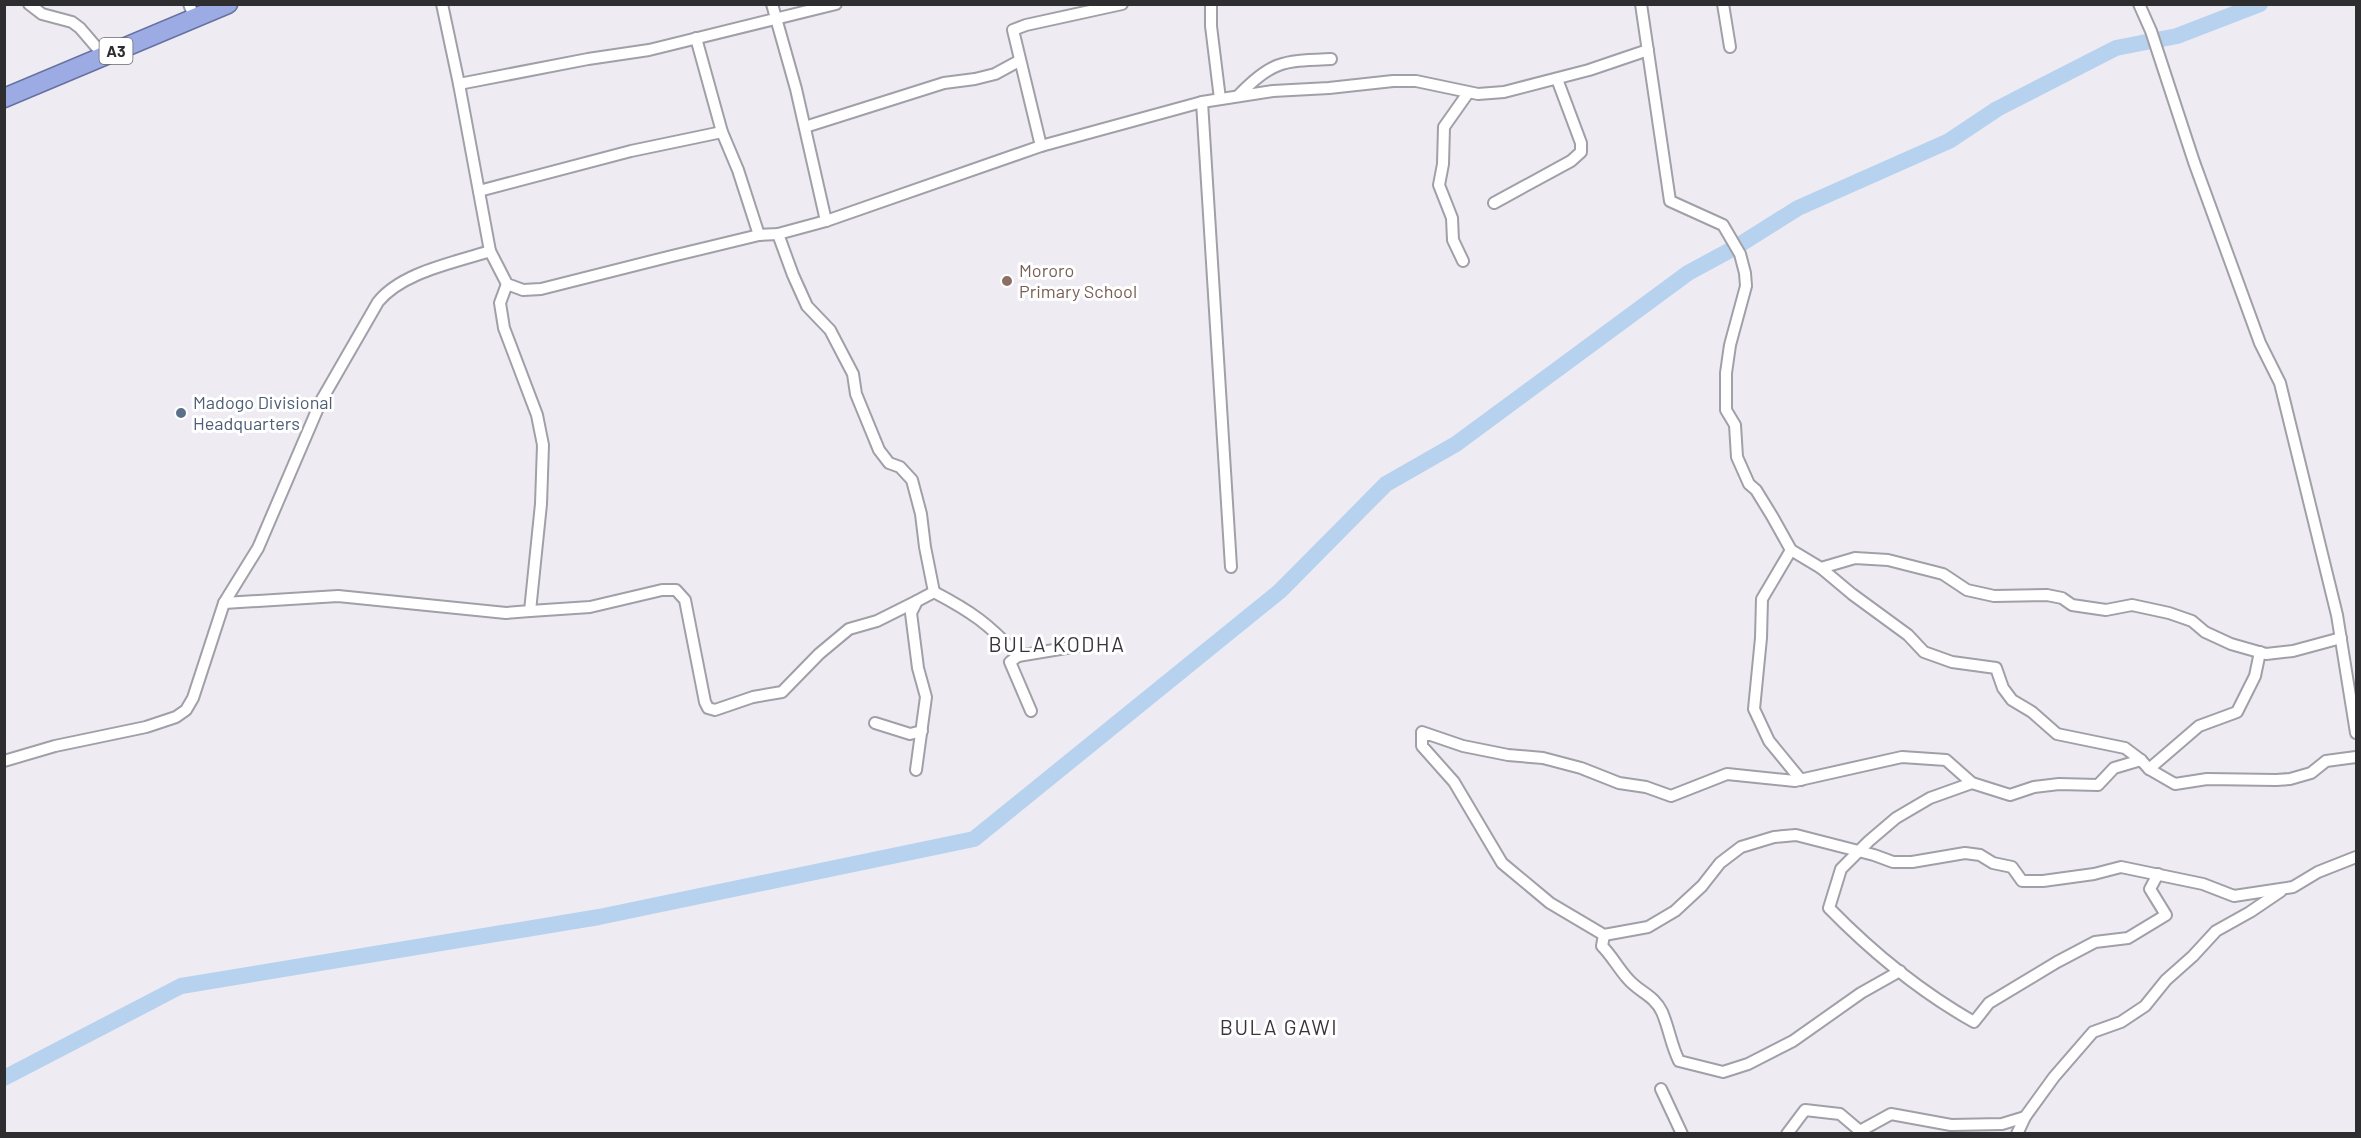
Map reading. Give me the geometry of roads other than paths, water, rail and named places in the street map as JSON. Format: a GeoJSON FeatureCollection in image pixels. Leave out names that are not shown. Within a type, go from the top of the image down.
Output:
{"type":"FeatureCollection","features":[{"type":"Feature","properties":{"kind":"highway","name":"A3"},"geometry":{"type":"LineString","coordinates":[[4,98],[104,56],[192,12],[228,4]]}},
{"type":"Feature","properties":{"kind":"street"},"geometry":{"type":"LineString","coordinates":[[29,4],[42,14],[72,22],[104,56]]}},
{"type":"Feature","properties":{"kind":"street"},"geometry":{"type":"LineString","coordinates":[[442,4],[490,251],[507,284],[523,290],[541,290],[759,235],[778,234],[826,221],[1041,146],[1202,102],[1238,96],[1394,81],[1416,81],[1468,93],[1504,92],[1557,79],[1648,50]]}},
{"type":"Feature","properties":{"kind":"street"},"geometry":{"type":"LineString","coordinates":[[772,4],[805,126],[826,221]]}},
{"type":"Feature","properties":{"kind":"street"},"geometry":{"type":"LineString","coordinates":[[459,84],[588,58],[649,50],[836,4]]}},
{"type":"Feature","properties":{"kind":"street"},"geometry":{"type":"LineString","coordinates":[[1041,146],[1019,61],[1014,30],[1087,8],[1122,4]]}},
{"type":"Feature","properties":{"kind":"street"},"geometry":{"type":"LineString","coordinates":[[1211,4],[1211,26],[1220,99]]}},
{"type":"Feature","properties":{"kind":"street"},"geometry":{"type":"LineString","coordinates":[[1641,4],[1670,201],[1723,225],[1740,254],[1746,286],[1728,354],[1726,410],[1734,425],[1737,457],[1749,484],[1756,490],[1791,550],[1821,568],[1908,635],[1924,652],[1952,662],[1996,668],[2003,688],[2012,700],[2032,712],[2057,734],[2125,748],[2149,769],[2175,784],[2207,779],[2290,779],[2311,773],[2326,761],[2356,757]]}},
{"type":"Feature","properties":{"kind":"street"},"geometry":{"type":"LineString","coordinates":[[1724,4],[1730,46]]}},
{"type":"Feature","properties":{"kind":"street"},"geometry":{"type":"LineString","coordinates":[[2139,4],[2151,31],[2194,162],[2260,343],[2280,383],[2341,638],[2356,733]]}},
{"type":"Feature","properties":{"kind":"street"},"geometry":{"type":"LineString","coordinates":[[696,38],[722,132],[745,188],[759,235]]}},
{"type":"Feature","properties":{"kind":"street"},"geometry":{"type":"LineString","coordinates":[[1238,96],[1256,77],[1271,67],[1289,60],[1331,58]]}},
{"type":"Feature","properties":{"kind":"street"},"geometry":{"type":"LineString","coordinates":[[805,126],[944,83],[975,80],[995,74],[1019,61]]}},
{"type":"Feature","properties":{"kind":"street"},"geometry":{"type":"LineString","coordinates":[[1494,203],[1571,161],[1581,152],[1581,143],[1557,79]]}},
{"type":"Feature","properties":{"kind":"street"},"geometry":{"type":"LineString","coordinates":[[1463,261],[1454,240],[1452,218],[1439,185],[1443,164],[1444,126],[1468,93]]}},
{"type":"Feature","properties":{"kind":"street"},"geometry":{"type":"LineString","coordinates":[[1202,102],[1231,567]]}},
{"type":"Feature","properties":{"kind":"street"},"geometry":{"type":"LineString","coordinates":[[479,191],[631,152],[722,132]]}},
{"type":"Feature","properties":{"kind":"street"},"geometry":{"type":"LineString","coordinates":[[778,234],[807,306],[830,330],[853,374],[856,394],[879,450],[888,463],[900,467],[912,480],[921,514],[934,592]]}},
{"type":"Feature","properties":{"kind":"street"},"geometry":{"type":"LineString","coordinates":[[4,760],[55,746],[146,727],[181,713],[193,698],[224,603],[258,548],[321,401],[378,302],[387,291],[401,282],[490,251]]}},
{"type":"Feature","properties":{"kind":"street"},"geometry":{"type":"LineString","coordinates":[[507,284],[500,303],[504,328],[537,415],[543,445],[541,504],[530,611]]}},
{"type":"Feature","properties":{"kind":"street"},"geometry":{"type":"LineString","coordinates":[[1791,550],[1762,599],[1761,638],[1754,710],[1769,741],[1801,780]]}},
{"type":"Feature","properties":{"kind":"street"},"geometry":{"type":"LineString","coordinates":[[1821,568],[1855,558],[1888,560],[1943,574],[1967,590],[1994,596],[2047,595],[2062,598],[2072,605],[2106,610],[2132,605],[2192,621],[2205,632],[2231,644],[2266,654],[2293,651],[2341,638]]}},
{"type":"Feature","properties":{"kind":"street"},"geometry":{"type":"LineString","coordinates":[[224,603],[338,596],[506,613],[575,609],[662,590],[676,590],[685,600],[705,702],[708,708],[715,710],[753,697],[782,692],[819,654],[849,629],[877,621],[934,592]]}},
{"type":"Feature","properties":{"kind":"street"},"geometry":{"type":"LineString","coordinates":[[934,592],[970,611],[994,630],[1018,656]]}},
{"type":"Feature","properties":{"kind":"street"},"geometry":{"type":"LineString","coordinates":[[916,770],[926,697],[918,668],[911,625],[911,613],[917,601]]}},
{"type":"Feature","properties":{"kind":"street"},"geometry":{"type":"LineString","coordinates":[[1030,711],[1010,662],[1018,656],[1078,646]]}},
{"type":"Feature","properties":{"kind":"street"},"geometry":{"type":"LineString","coordinates":[[2149,769],[2199,726],[2237,712],[2255,676],[2260,652]]}},
{"type":"Feature","properties":{"kind":"street"},"geometry":{"type":"LineString","coordinates":[[875,723],[910,734],[922,731]]}},
{"type":"Feature","properties":{"kind":"street"},"geometry":{"type":"LineString","coordinates":[[2141,760],[2114,768],[2098,785],[2060,784],[2034,787],[2010,795],[1972,783],[1946,760],[1902,758],[1795,781],[1727,774],[1671,795],[1646,787],[1619,783],[1581,768],[1543,758],[1463,746],[1422,732],[1422,746],[1454,782],[1502,863],[1550,903],[1604,935],[1648,927],[1675,911],[1702,886],[1720,863],[1741,847],[1774,837],[1796,835],[1893,862],[1912,862],[1965,853],[1980,855],[1993,863],[2012,867],[2022,881],[2063,878],[2121,867],[2203,885],[2234,896],[2293,887],[2318,872],[2356,857]]}},
{"type":"Feature","properties":{"kind":"street"},"geometry":{"type":"LineString","coordinates":[[1972,783],[1930,798],[1896,818],[1841,869],[1829,908],[1854,934],[1900,971],[1942,1004],[1974,1023],[1989,1003],[2057,962],[2095,942],[2128,938],[2166,915],[2150,889],[2158,874]]}},
{"type":"Feature","properties":{"kind":"street"},"geometry":{"type":"LineString","coordinates":[[2017,1134],[2025,1117],[2054,1077],[2093,1032],[2121,1022],[2145,1006],[2166,980],[2217,931],[2287,888]]}},
{"type":"Feature","properties":{"kind":"street"},"geometry":{"type":"LineString","coordinates":[[1604,935],[1602,946],[1613,956],[1626,977],[1636,987],[1650,995],[1661,1011],[1672,1048],[1679,1062],[1723,1072],[1748,1064],[1793,1041],[1861,993],[1900,971]]}},
{"type":"Feature","properties":{"kind":"street"},"geometry":{"type":"LineString","coordinates":[[1661,1089],[1682,1134]]}},
{"type":"Feature","properties":{"kind":"street"},"geometry":{"type":"LineString","coordinates":[[1787,1134],[1805,1110],[1840,1114],[1860,1131],[1891,1114],[1951,1125],[2002,1124],[2025,1117]]}},
{"type":"Feature","properties":{"kind":"waterway"},"geometry":{"type":"LineString","coordinates":[[4,1078],[181,986],[599,917],[974,839],[1280,591],[1386,484],[1456,444],[1688,273],[1736,247],[1798,208],[1949,141],[1997,109],[2116,48],[2177,36],[2260,4]]}},
{"type":"Feature","properties":{"kind":"place","name":"Mororo Primary School"},"geometry":{"type":"Point","coordinates":[1007,281]}},
{"type":"Feature","properties":{"kind":"place","name":"Madogo Divisional Headquarters"},"geometry":{"type":"Point","coordinates":[181,413]}},
{"type":"Feature","properties":{"kind":"district","name":"BULA KODHA"},"geometry":{"type":"Point","coordinates":[1057,645]}},
{"type":"Feature","properties":{"kind":"district","name":"BULA GAWI"},"geometry":{"type":"Point","coordinates":[1279,1028]}}]}
